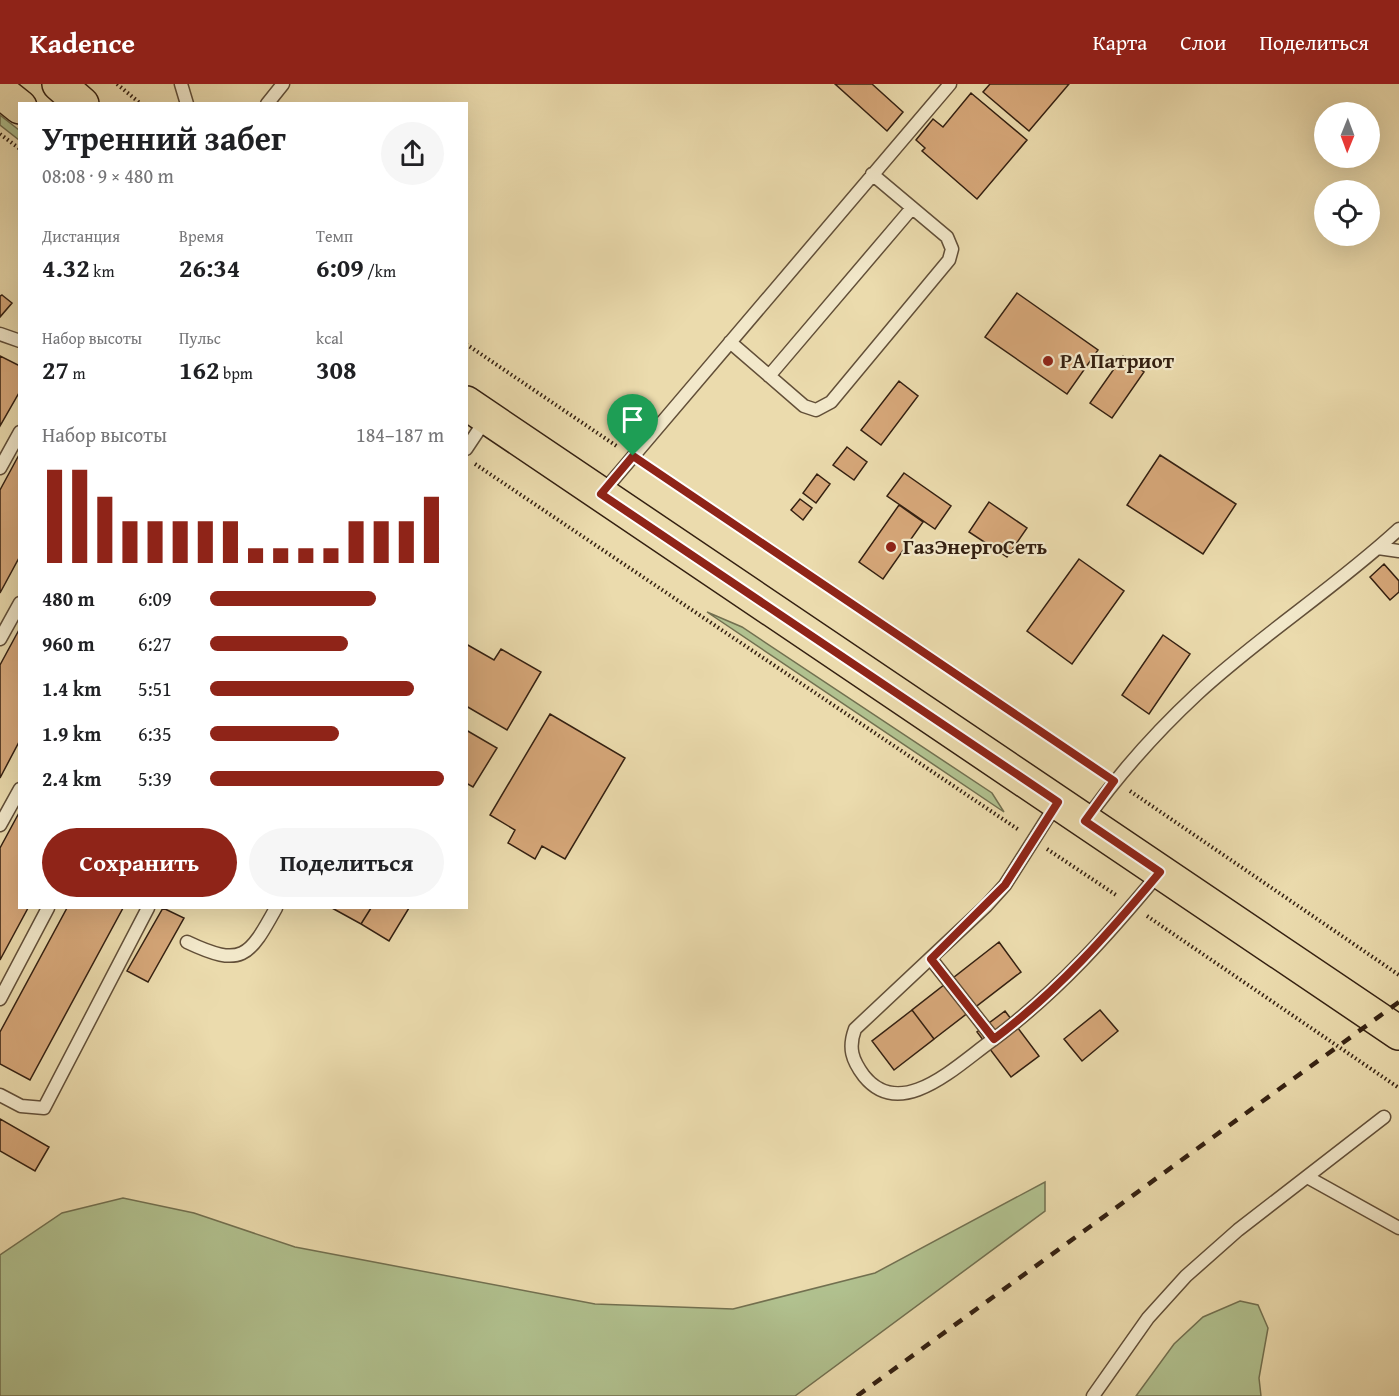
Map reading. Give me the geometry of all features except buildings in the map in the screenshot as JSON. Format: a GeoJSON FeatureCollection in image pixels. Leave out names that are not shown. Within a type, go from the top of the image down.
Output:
{"type":"FeatureCollection","features":[{"type":"Feature","properties":{"kind":"main road"},"geometry":{"type":"LineString","coordinates":[[59,84],[80,102]]}},
{"type":"Feature","properties":{"kind":"main road"},"geometry":{"type":"LineString","coordinates":[[0,91],[18,105]]}},
{"type":"Feature","properties":{"kind":"main road"},"geometry":{"type":"LineString","coordinates":[[477,410],[1399,1033]]}},
{"type":"Feature","properties":{"kind":"lane"},"geometry":{"type":"LineString","coordinates":[[181,84],[187,102]]}},
{"type":"Feature","properties":{"kind":"lane"},"geometry":{"type":"LineString","coordinates":[[269,102],[283,84]]}},
{"type":"Feature","properties":{"kind":"lane"},"geometry":{"type":"LineString","coordinates":[[601,494],[946,88],[931,84]]}},
{"type":"Feature","properties":{"kind":"lane"},"geometry":{"type":"LineString","coordinates":[[730,342],[804,406],[816,410],[831,402],[949,260],[952,249],[947,237],[873,174]]}},
{"type":"Feature","properties":{"kind":"lane"},"geometry":{"type":"LineString","coordinates":[[769,376],[912,208]]}},
{"type":"Feature","properties":{"kind":"lane"},"geometry":{"type":"LineString","coordinates":[[0,334],[18,340]]}},
{"type":"Feature","properties":{"kind":"lane"},"geometry":{"type":"LineString","coordinates":[[468,441],[477,410]]}},
{"type":"Feature","properties":{"kind":"lane"},"geometry":{"type":"LineString","coordinates":[[0,468],[18,436]]}},
{"type":"Feature","properties":{"kind":"lane"},"geometry":{"type":"LineString","coordinates":[[1085,821],[1114,781],[1158,731],[1198,692],[1399,529]]}},
{"type":"Feature","properties":{"kind":"lane"},"geometry":{"type":"LineString","coordinates":[[1378,548],[1399,551]]}},
{"type":"Feature","properties":{"kind":"lane"},"geometry":{"type":"LineString","coordinates":[[0,639],[18,607]]}},
{"type":"Feature","properties":{"kind":"lane"},"geometry":{"type":"LineString","coordinates":[[0,825],[18,793]]}},
{"type":"Feature","properties":{"kind":"lane"},"geometry":{"type":"LineString","coordinates":[[1058,802],[999,892],[855,1029],[851,1042],[855,1065],[870,1083],[882,1091],[897,1095],[921,1090],[994,1039],[1036,1008],[1068,978],[1160,872]]}},
{"type":"Feature","properties":{"kind":"lane"},"geometry":{"type":"LineString","coordinates":[[0,999],[47,909]]}},
{"type":"Feature","properties":{"kind":"lane"},"geometry":{"type":"LineString","coordinates":[[0,1095],[21,1106],[44,1108],[147,909]]}},
{"type":"Feature","properties":{"kind":"lane"},"geometry":{"type":"LineString","coordinates":[[187,942],[216,956],[234,957],[256,944],[275,909]]}},
{"type":"Feature","properties":{"kind":"lane"},"geometry":{"type":"LineString","coordinates":[[931,959],[994,1039]]}},
{"type":"Feature","properties":{"kind":"lane"},"geometry":{"type":"LineString","coordinates":[[1093,1396],[1148,1318],[1186,1276],[1238,1230],[1309,1178],[1384,1117]]}},
{"type":"Feature","properties":{"kind":"lane"},"geometry":{"type":"LineString","coordinates":[[1309,1178],[1399,1228]]}},
{"type":"Feature","properties":{"kind":"path"},"geometry":{"type":"LineString","coordinates":[[117,84],[139,102]]}},
{"type":"Feature","properties":{"kind":"path"},"geometry":{"type":"LineString","coordinates":[[0,134],[18,148]]}},
{"type":"Feature","properties":{"kind":"path"},"geometry":{"type":"LineString","coordinates":[[468,345],[1399,975]]}},
{"type":"Feature","properties":{"kind":"path"},"geometry":{"type":"LineString","coordinates":[[468,459],[1399,1088]]}},
{"type":"Feature","properties":{"kind":"green space"},"geometry":{"type":"Polygon","coordinates":[[[0,115],[18,129],[18,139],[0,125],[0,115]]]}},
{"type":"Feature","properties":{"kind":"green space"},"geometry":{"type":"Polygon","coordinates":[[[707,612],[742,627],[992,793],[1004,812],[707,612]]]}},
{"type":"Feature","properties":{"kind":"green space"},"geometry":{"type":"Polygon","coordinates":[[[1045,1182],[1045,1211],[795,1396],[0,1396],[0,1255],[62,1213],[123,1198],[194,1213],[295,1247],[595,1304],[733,1309],[875,1273],[1045,1182]]]}},
{"type":"Feature","properties":{"kind":"green space"},"geometry":{"type":"Polygon","coordinates":[[[1240,1301],[1258,1305],[1268,1328],[1259,1378],[1261,1396],[1136,1396],[1174,1344],[1203,1317],[1240,1301]]]}},
{"type":"Feature","properties":{"kind":"railway"},"geometry":{"type":"LineString","coordinates":[[857,1396],[1399,1002]]}},
{"type":"Feature","properties":{"kind":"place","name":"РА Патриот"},"geometry":{"type":"Point","coordinates":[1048,361]}},
{"type":"Feature","properties":{"kind":"place","name":"ГазЭнергоСеть"},"geometry":{"type":"Point","coordinates":[891,547]}},
{"type":"Feature","properties":{"kind":"route"},"geometry":{"type":"LineString","coordinates":[[633,456],[1114,781],[1085,821],[1160,872],[1068,978],[1036,1008],[994,1039],[931,959],[1005,885],[1058,802],[601,494],[633,456]]}}]}
